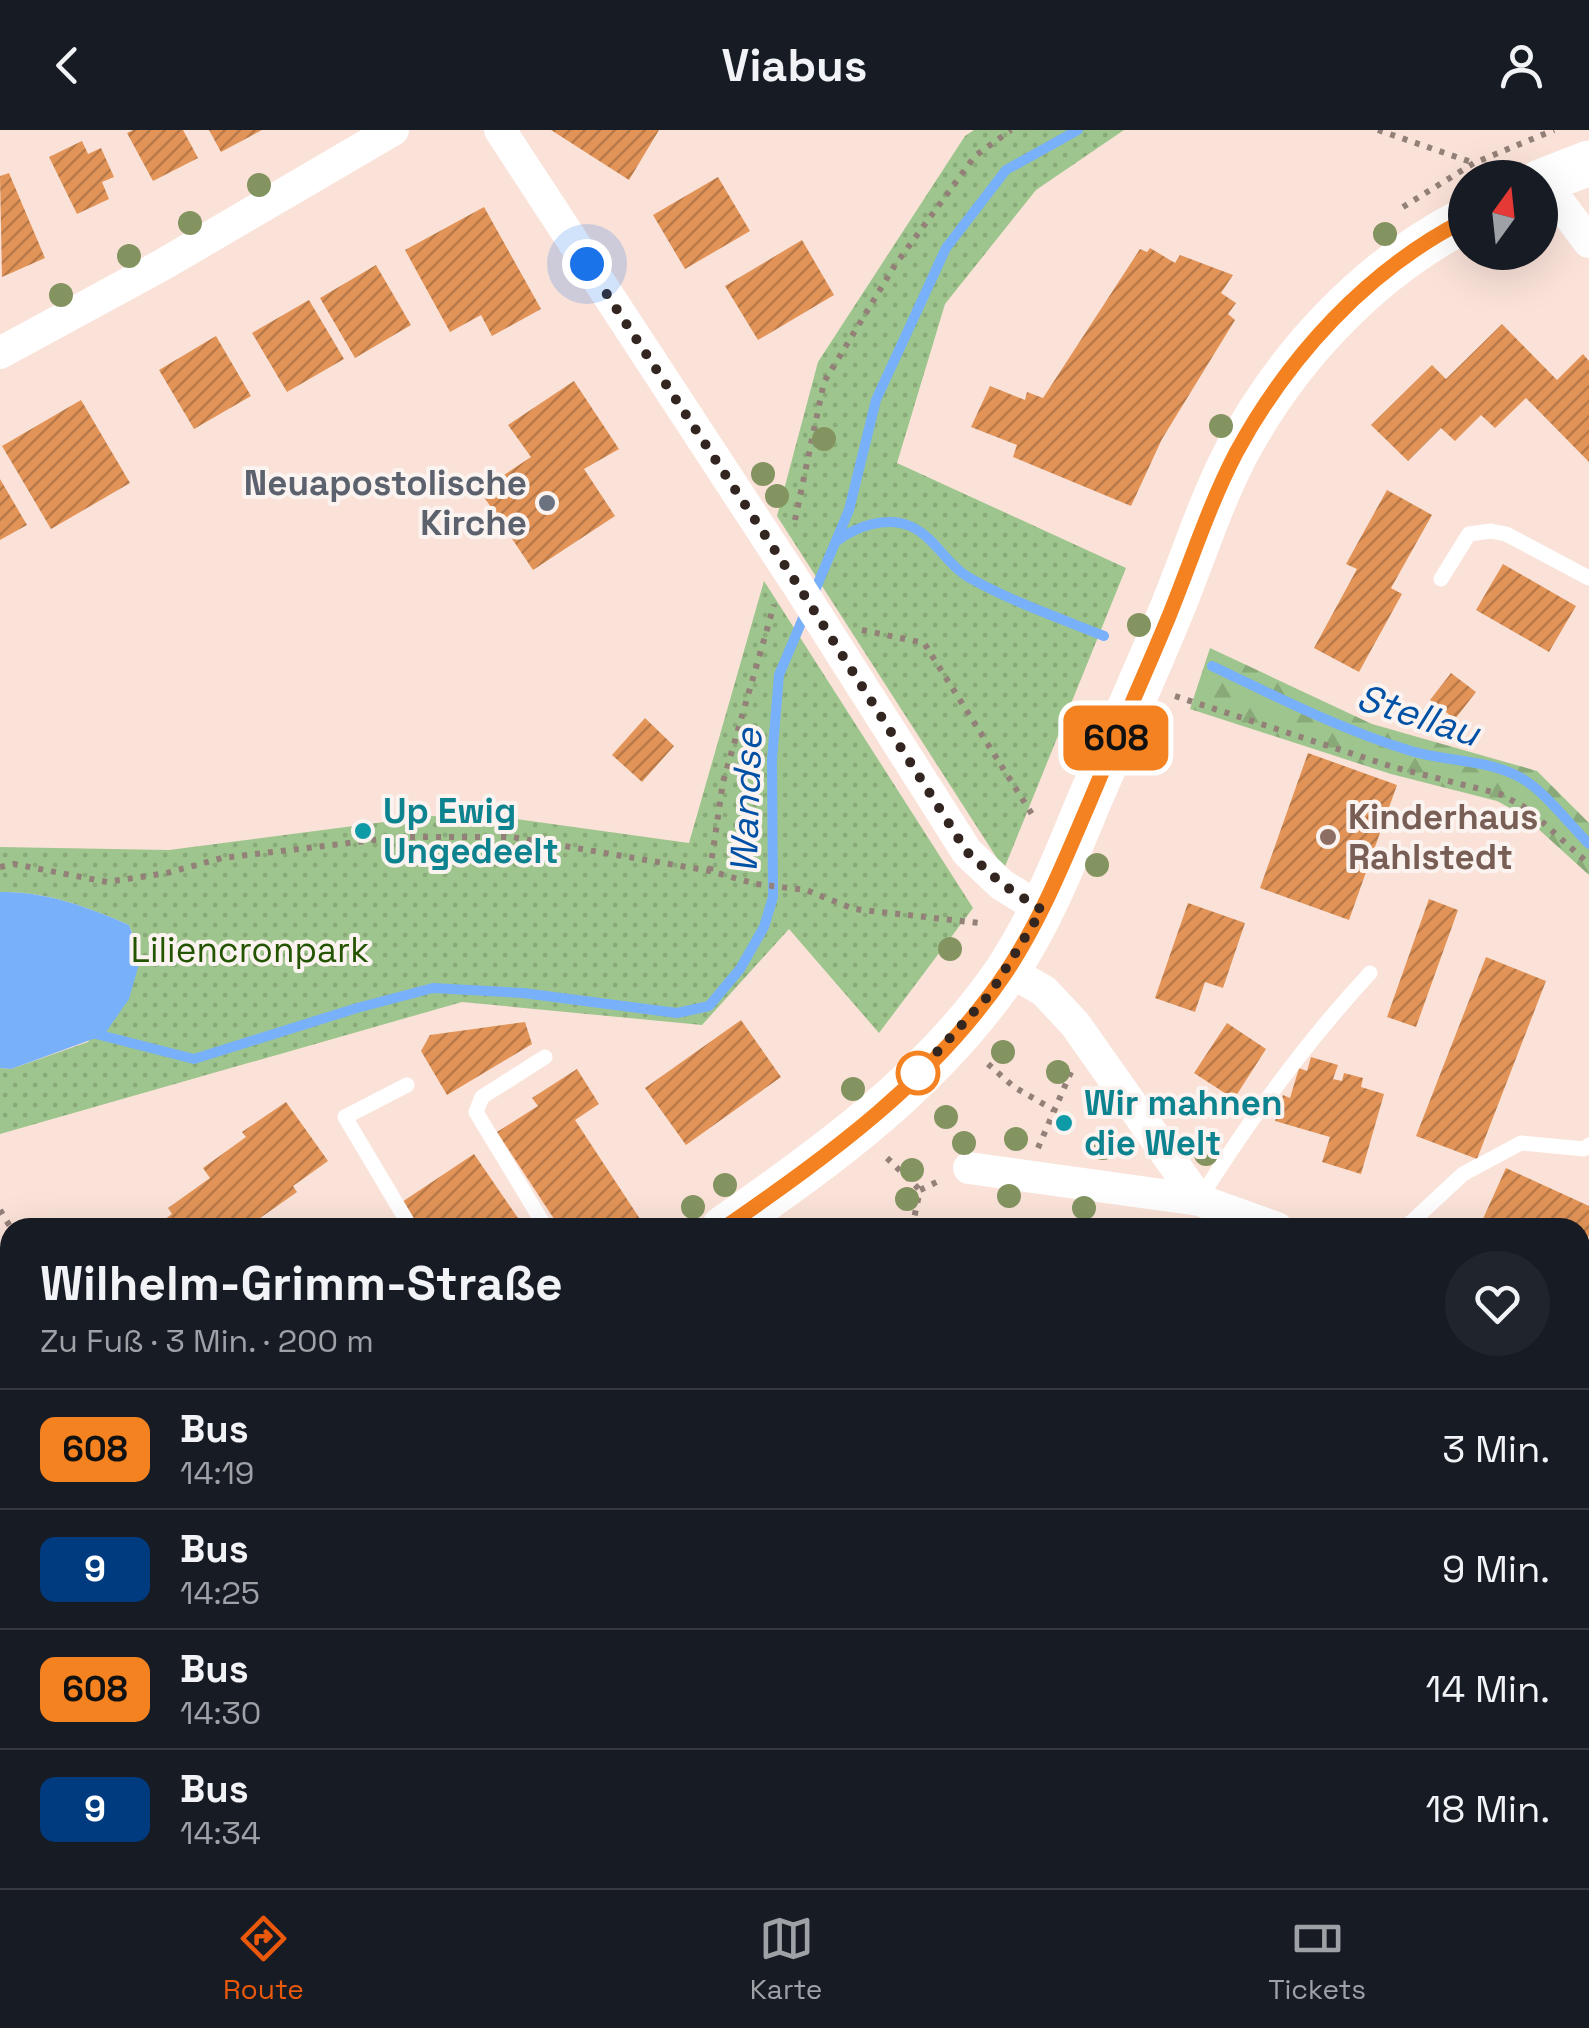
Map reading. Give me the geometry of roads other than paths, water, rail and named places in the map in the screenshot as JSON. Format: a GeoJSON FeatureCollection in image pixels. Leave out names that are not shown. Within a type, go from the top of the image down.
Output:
{"type":"FeatureCollection","features":[{"type":"Feature","properties":{"kind":"main road"},"geometry":{"type":"LineString","coordinates":[[1558,175],[1589,163]]}},
{"type":"Feature","properties":{"kind":"main road"},"geometry":{"type":"LineString","coordinates":[[738,1218],[819,1162],[881,1111],[962,1027],[1008,970],[1042,910],[1167,622],[1216,495],[1253,424],[1301,356],[1353,300],[1401,258],[1448,230]]}},
{"type":"Feature","properties":{"kind":"street"},"geometry":{"type":"LineString","coordinates":[[0,353],[393,130]]}},
{"type":"Feature","properties":{"kind":"street"},"geometry":{"type":"LineString","coordinates":[[500,130],[812,598],[967,852],[1002,884],[1042,910]]}},
{"type":"Feature","properties":{"kind":"street"},"geometry":{"type":"LineString","coordinates":[[1558,203],[1589,242]]}},
{"type":"Feature","properties":{"kind":"street"},"geometry":{"type":"LineString","coordinates":[[1008,970],[1049,996],[1085,1039],[1199,1200]]}},
{"type":"Feature","properties":{"kind":"street"},"geometry":{"type":"LineString","coordinates":[[969,1168],[1199,1200],[1249,1218]]}},
{"type":"Feature","properties":{"kind":"lane"},"geometry":{"type":"LineString","coordinates":[[1441,579],[1469,534],[1491,531],[1506,534],[1589,578]]}},
{"type":"Feature","properties":{"kind":"lane"},"geometry":{"type":"LineString","coordinates":[[1199,1200],[1240,1134],[1312,1039],[1370,973]]}},
{"type":"Feature","properties":{"kind":"lane"},"geometry":{"type":"LineString","coordinates":[[540,1218],[476,1112],[482,1097],[545,1057]]}},
{"type":"Feature","properties":{"kind":"lane"},"geometry":{"type":"LineString","coordinates":[[405,1218],[345,1117],[408,1085]]}},
{"type":"Feature","properties":{"kind":"lane"},"geometry":{"type":"LineString","coordinates":[[1416,1218],[1463,1174],[1522,1143],[1584,1149],[1589,1146]]}},
{"type":"Feature","properties":{"kind":"water"},"geometry":{"type":"Polygon","coordinates":[[[0,892],[66,901],[129,925],[141,957],[129,999],[104,1035],[11,1069],[0,1068],[0,892]]]}},
{"type":"Feature","properties":{"kind":"waterway","name":"Wandse"},"geometry":{"type":"LineString","coordinates":[[813,595],[849,510],[876,400],[946,248],[1006,170],[1078,130]]}},
{"type":"Feature","properties":{"kind":"waterway","name":"Stellau"},"geometry":{"type":"LineString","coordinates":[[837,541],[872,524],[910,526],[968,577],[1104,636]]}},
{"type":"Feature","properties":{"kind":"waterway","name":"Wandse"},"geometry":{"type":"LineString","coordinates":[[92,1033],[194,1059],[433,988],[523,993],[677,1013],[709,1006],[740,969],[764,927],[773,897],[772,759],[779,675],[806,611]]}},
{"type":"Feature","properties":{"kind":"waterway","name":"Stellau"},"geometry":{"type":"LineString","coordinates":[[1212,666],[1385,743],[1425,755],[1482,764],[1523,779],[1589,844]]}},
{"type":"Feature","properties":{"kind":"place","name":"Neuapostolische Kirche"},"geometry":{"type":"Point","coordinates":[547,503]}},
{"type":"Feature","properties":{"kind":"place","name":"Up Ewig Ungedeelt"},"geometry":{"type":"Point","coordinates":[363,831]}},
{"type":"Feature","properties":{"kind":"place","name":"Kinderhaus Rahlstedt"},"geometry":{"type":"Point","coordinates":[1328,837]}},
{"type":"Feature","properties":{"kind":"place","name":"Wir mahnen die Welt"},"geometry":{"type":"Point","coordinates":[1064,1123]}},
{"type":"Feature","properties":{"kind":"park label","name":"Liliencronpark"},"geometry":{"type":"Point","coordinates":[250,950]}}]}
